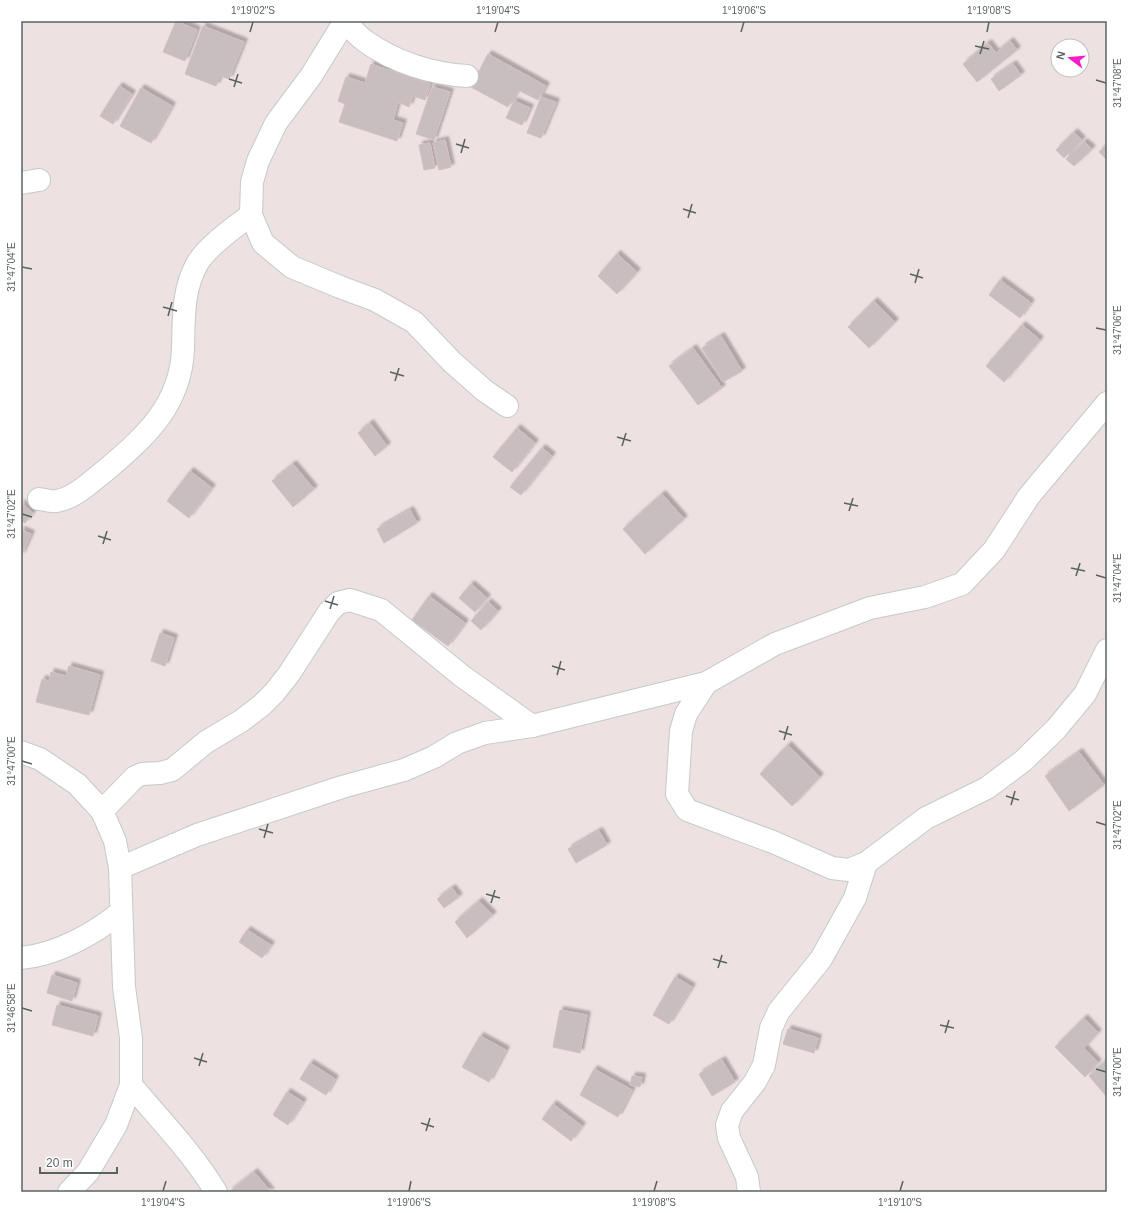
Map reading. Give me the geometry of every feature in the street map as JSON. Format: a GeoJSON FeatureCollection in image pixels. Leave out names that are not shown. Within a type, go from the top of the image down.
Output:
{"type":"FeatureCollection","features":[{"type":"Feature","properties":{"kind":"street"},"geometry":{"type":"LineString","coordinates":[[467,76],[449,75],[390,56],[364,40],[345,21],[311,76],[276,124],[258,161],[252,182],[251,215],[263,243],[292,267],[375,300],[414,322],[452,362],[485,391],[507,406]]}},
{"type":"Feature","properties":{"kind":"street"},"geometry":{"type":"LineString","coordinates":[[39,499],[57,501],[85,487],[138,442],[164,412],[173,396],[178,378],[183,351],[183,308],[190,280],[198,262],[223,236],[251,215]]}},
{"type":"Feature","properties":{"kind":"street"},"geometry":{"type":"LineString","coordinates":[[120,868],[197,835],[334,789],[404,770],[434,757],[457,743],[485,733],[532,726],[706,683],[775,644],[870,608],[924,597],[962,584],[994,550],[1029,496],[1107,403]]}},
{"type":"Feature","properties":{"kind":"street"},"geometry":{"type":"LineString","coordinates":[[102,811],[135,777],[142,774],[160,773],[172,770],[206,742],[241,721],[262,705],[289,674],[329,612],[338,603],[350,600],[381,610],[462,676],[532,726]]}},
{"type":"Feature","properties":{"kind":"street"},"geometry":{"type":"LineString","coordinates":[[706,683],[686,714],[681,730],[677,794],[686,810],[773,842],[832,868],[849,870],[866,863],[926,818],[987,788],[1023,761],[1056,729],[1085,694],[1107,650]]}},
{"type":"Feature","properties":{"kind":"street"},"geometry":{"type":"LineString","coordinates":[[21,752],[40,759],[77,784],[102,811],[115,841],[120,868],[124,987],[130,1038],[131,1084],[116,1125],[88,1172],[69,1192]]}},
{"type":"Feature","properties":{"kind":"street"},"geometry":{"type":"LineString","coordinates":[[749,1192],[747,1177],[729,1138],[727,1125],[732,1112],[755,1082],[764,1065],[771,1028],[779,1011],[821,959],[855,898],[866,863]]}},
{"type":"Feature","properties":{"kind":"street"},"geometry":{"type":"LineString","coordinates":[[24,964],[73,943],[102,927],[121,912]]}},
{"type":"Feature","properties":{"kind":"street"},"geometry":{"type":"LineString","coordinates":[[131,1084],[158,1118],[181,1142],[200,1166],[216,1192]]}},
{"type":"Feature","properties":{"kind":"building"},"geometry":{"type":"Polygon","coordinates":[[[176,21],[197,30],[185,61],[163,52],[176,21]]]}},
{"type":"Feature","properties":{"kind":"building"},"geometry":{"type":"Polygon","coordinates":[[[203,26],[244,42],[229,79],[220,76],[216,86],[185,74],[203,26]]]}},
{"type":"Feature","properties":{"kind":"building"},"geometry":{"type":"Polygon","coordinates":[[[1010,41],[1017,50],[977,82],[963,64],[988,43],[996,53],[1010,41]]]}},
{"type":"Feature","properties":{"kind":"building"},"geometry":{"type":"Polygon","coordinates":[[[488,54],[546,86],[538,100],[518,90],[508,107],[471,87],[488,54]]]}},
{"type":"Feature","properties":{"kind":"building"},"geometry":{"type":"Polygon","coordinates":[[[371,64],[430,84],[425,100],[413,96],[409,107],[398,102],[393,120],[403,123],[397,141],[339,122],[345,104],[338,101],[346,77],[365,83],[371,64]]]}},
{"type":"Feature","properties":{"kind":"building"},"geometry":{"type":"Polygon","coordinates":[[[1013,64],[1021,75],[999,91],[991,79],[1013,64]]]}},
{"type":"Feature","properties":{"kind":"building"},"geometry":{"type":"Polygon","coordinates":[[[119,86],[132,94],[113,124],[100,116],[119,86]]]}},
{"type":"Feature","properties":{"kind":"building"},"geometry":{"type":"Polygon","coordinates":[[[432,87],[450,92],[434,140],[416,134],[432,87]]]}},
{"type":"Feature","properties":{"kind":"building"},"geometry":{"type":"Polygon","coordinates":[[[141,88],[172,106],[151,143],[120,126],[141,88]]]}},
{"type":"Feature","properties":{"kind":"building"},"geometry":{"type":"Polygon","coordinates":[[[541,97],[556,102],[541,138],[527,133],[541,97]]]}},
{"type":"Feature","properties":{"kind":"building"},"geometry":{"type":"Polygon","coordinates":[[[514,101],[530,108],[522,125],[506,118],[514,101]]]}},
{"type":"Feature","properties":{"kind":"building"},"geometry":{"type":"Polygon","coordinates":[[[1074,132],[1082,140],[1064,158],[1056,150],[1074,132]]]}},
{"type":"Feature","properties":{"kind":"building"},"geometry":{"type":"Polygon","coordinates":[[[445,140],[451,167],[439,170],[433,143],[445,140]]]}},
{"type":"Feature","properties":{"kind":"building"},"geometry":{"type":"Polygon","coordinates":[[[1084,142],[1092,149],[1074,166],[1066,159],[1084,142]]]}},
{"type":"Feature","properties":{"kind":"building"},"geometry":{"type":"Polygon","coordinates":[[[430,143],[435,168],[424,170],[419,145],[430,143]]]}},
{"type":"Feature","properties":{"kind":"building"},"geometry":{"type":"Polygon","coordinates":[[[1107,144],[1107,160],[1099,152],[1107,144]]]}},
{"type":"Feature","properties":{"kind":"building"},"geometry":{"type":"Polygon","coordinates":[[[617,254],[637,272],[617,294],[598,276],[617,254]]]}},
{"type":"Feature","properties":{"kind":"building"},"geometry":{"type":"Polygon","coordinates":[[[1000,280],[1031,303],[1020,318],[989,295],[1000,280]]]}},
{"type":"Feature","properties":{"kind":"building"},"geometry":{"type":"Polygon","coordinates":[[[874,301],[895,322],[869,348],[848,327],[874,301]]]}},
{"type":"Feature","properties":{"kind":"building"},"geometry":{"type":"Polygon","coordinates":[[[1022,325],[1040,340],[1004,382],[986,366],[1022,325]]]}},
{"type":"Feature","properties":{"kind":"building"},"geometry":{"type":"Polygon","coordinates":[[[721,336],[742,371],[723,382],[702,348],[721,336]]]}},
{"type":"Feature","properties":{"kind":"building"},"geometry":{"type":"Polygon","coordinates":[[[693,348],[722,388],[698,405],[669,366],[693,348]]]}},
{"type":"Feature","properties":{"kind":"building"},"geometry":{"type":"Polygon","coordinates":[[[370,423],[387,446],[375,456],[358,433],[370,423]]]}},
{"type":"Feature","properties":{"kind":"building"},"geometry":{"type":"Polygon","coordinates":[[[517,428],[535,443],[512,472],[493,457],[517,428]]]}},
{"type":"Feature","properties":{"kind":"building"},"geometry":{"type":"Polygon","coordinates":[[[542,448],[552,456],[521,495],[510,487],[542,448]]]}},
{"type":"Feature","properties":{"kind":"building"},"geometry":{"type":"Polygon","coordinates":[[[293,464],[314,489],[293,507],[272,481],[293,464]]]}},
{"type":"Feature","properties":{"kind":"building"},"geometry":{"type":"Polygon","coordinates":[[[190,471],[212,488],[189,518],[167,501],[190,471]]]}},
{"type":"Feature","properties":{"kind":"building"},"geometry":{"type":"Polygon","coordinates":[[[662,494],[684,519],[645,554],[623,529],[662,494]]]}},
{"type":"Feature","properties":{"kind":"building"},"geometry":{"type":"Polygon","coordinates":[[[21,503],[33,513],[25,523],[21,520],[21,503]]]}},
{"type":"Feature","properties":{"kind":"building"},"geometry":{"type":"Polygon","coordinates":[[[410,510],[417,523],[384,543],[377,529],[410,510]]]}},
{"type":"Feature","properties":{"kind":"building"},"geometry":{"type":"Polygon","coordinates":[[[21,530],[31,534],[21,556],[21,530]]]}},
{"type":"Feature","properties":{"kind":"building"},"geometry":{"type":"Polygon","coordinates":[[[471,584],[487,598],[475,612],[459,598],[471,584]]]}},
{"type":"Feature","properties":{"kind":"building"},"geometry":{"type":"Polygon","coordinates":[[[429,596],[465,623],[448,646],[412,620],[429,596]]]}},
{"type":"Feature","properties":{"kind":"building"},"geometry":{"type":"Polygon","coordinates":[[[488,602],[498,611],[481,630],[471,621],[488,602]]]}},
{"type":"Feature","properties":{"kind":"building"},"geometry":{"type":"Polygon","coordinates":[[[160,633],[174,638],[165,666],[151,661],[160,633]]]}},
{"type":"Feature","properties":{"kind":"building"},"geometry":{"type":"Polygon","coordinates":[[[69,666],[100,675],[89,715],[36,702],[42,679],[49,681],[51,672],[66,676],[69,666]]]}},
{"type":"Feature","properties":{"kind":"building"},"geometry":{"type":"Polygon","coordinates":[[[788,745],[820,777],[792,806],[760,774],[788,745]]]}},
{"type":"Feature","properties":{"kind":"building"},"geometry":{"type":"Polygon","coordinates":[[[1079,752],[1104,785],[1069,811],[1045,776],[1079,752]]]}},
{"type":"Feature","properties":{"kind":"building"},"geometry":{"type":"Polygon","coordinates":[[[599,831],[607,845],[576,863],[568,849],[599,831]]]}},
{"type":"Feature","properties":{"kind":"building"},"geometry":{"type":"Polygon","coordinates":[[[452,888],[459,897],[444,908],[437,899],[452,888]]]}},
{"type":"Feature","properties":{"kind":"building"},"geometry":{"type":"Polygon","coordinates":[[[479,901],[493,915],[467,938],[455,922],[479,901]]]}},
{"type":"Feature","properties":{"kind":"building"},"geometry":{"type":"Polygon","coordinates":[[[247,930],[271,945],[262,958],[239,942],[247,930]]]}},
{"type":"Feature","properties":{"kind":"building"},"geometry":{"type":"Polygon","coordinates":[[[52,975],[77,983],[72,1001],[47,993],[52,975]]]}},
{"type":"Feature","properties":{"kind":"building"},"geometry":{"type":"Polygon","coordinates":[[[675,977],[692,987],[669,1024],[653,1015],[675,977]]]}},
{"type":"Feature","properties":{"kind":"building"},"geometry":{"type":"Polygon","coordinates":[[[57,1005],[98,1016],[93,1036],[52,1025],[57,1005]]]}},
{"type":"Feature","properties":{"kind":"building"},"geometry":{"type":"Polygon","coordinates":[[[560,1010],[587,1015],[580,1053],[553,1047],[560,1010]]]}},
{"type":"Feature","properties":{"kind":"building"},"geometry":{"type":"Polygon","coordinates":[[[1084,1018],[1098,1033],[1084,1048],[1098,1063],[1085,1077],[1055,1047],[1084,1018]]]}},
{"type":"Feature","properties":{"kind":"building"},"geometry":{"type":"Polygon","coordinates":[[[788,1029],[818,1038],[814,1053],[783,1044],[788,1029]]]}},
{"type":"Feature","properties":{"kind":"building"},"geometry":{"type":"Polygon","coordinates":[[[480,1036],[506,1050],[489,1082],[462,1067],[480,1036]]]}},
{"type":"Feature","properties":{"kind":"building"},"geometry":{"type":"Polygon","coordinates":[[[722,1060],[735,1082],[712,1096],[699,1074],[722,1060]]]}},
{"type":"Feature","properties":{"kind":"building"},"geometry":{"type":"Polygon","coordinates":[[[1107,1060],[1107,1097],[1089,1076],[1107,1060]]]}},
{"type":"Feature","properties":{"kind":"building"},"geometry":{"type":"Polygon","coordinates":[[[310,1063],[335,1079],[326,1095],[300,1079],[310,1063]]]}},
{"type":"Feature","properties":{"kind":"building"},"geometry":{"type":"Polygon","coordinates":[[[594,1069],[632,1090],[618,1117],[580,1095],[594,1069]]]}},
{"type":"Feature","properties":{"kind":"building"},"geometry":{"type":"Polygon","coordinates":[[[632,1076],[642,1077],[640,1087],[630,1085],[632,1076]]]}},
{"type":"Feature","properties":{"kind":"building"},"geometry":{"type":"Polygon","coordinates":[[[287,1092],[303,1102],[288,1125],[273,1115],[287,1092]]]}},
{"type":"Feature","properties":{"kind":"building"},"geometry":{"type":"Polygon","coordinates":[[[553,1104],[582,1126],[571,1141],[542,1119],[553,1104]]]}},
{"type":"Feature","properties":{"kind":"building"},"geometry":{"type":"Polygon","coordinates":[[[254,1172],[271,1192],[229,1192],[254,1172]]]}}]}
